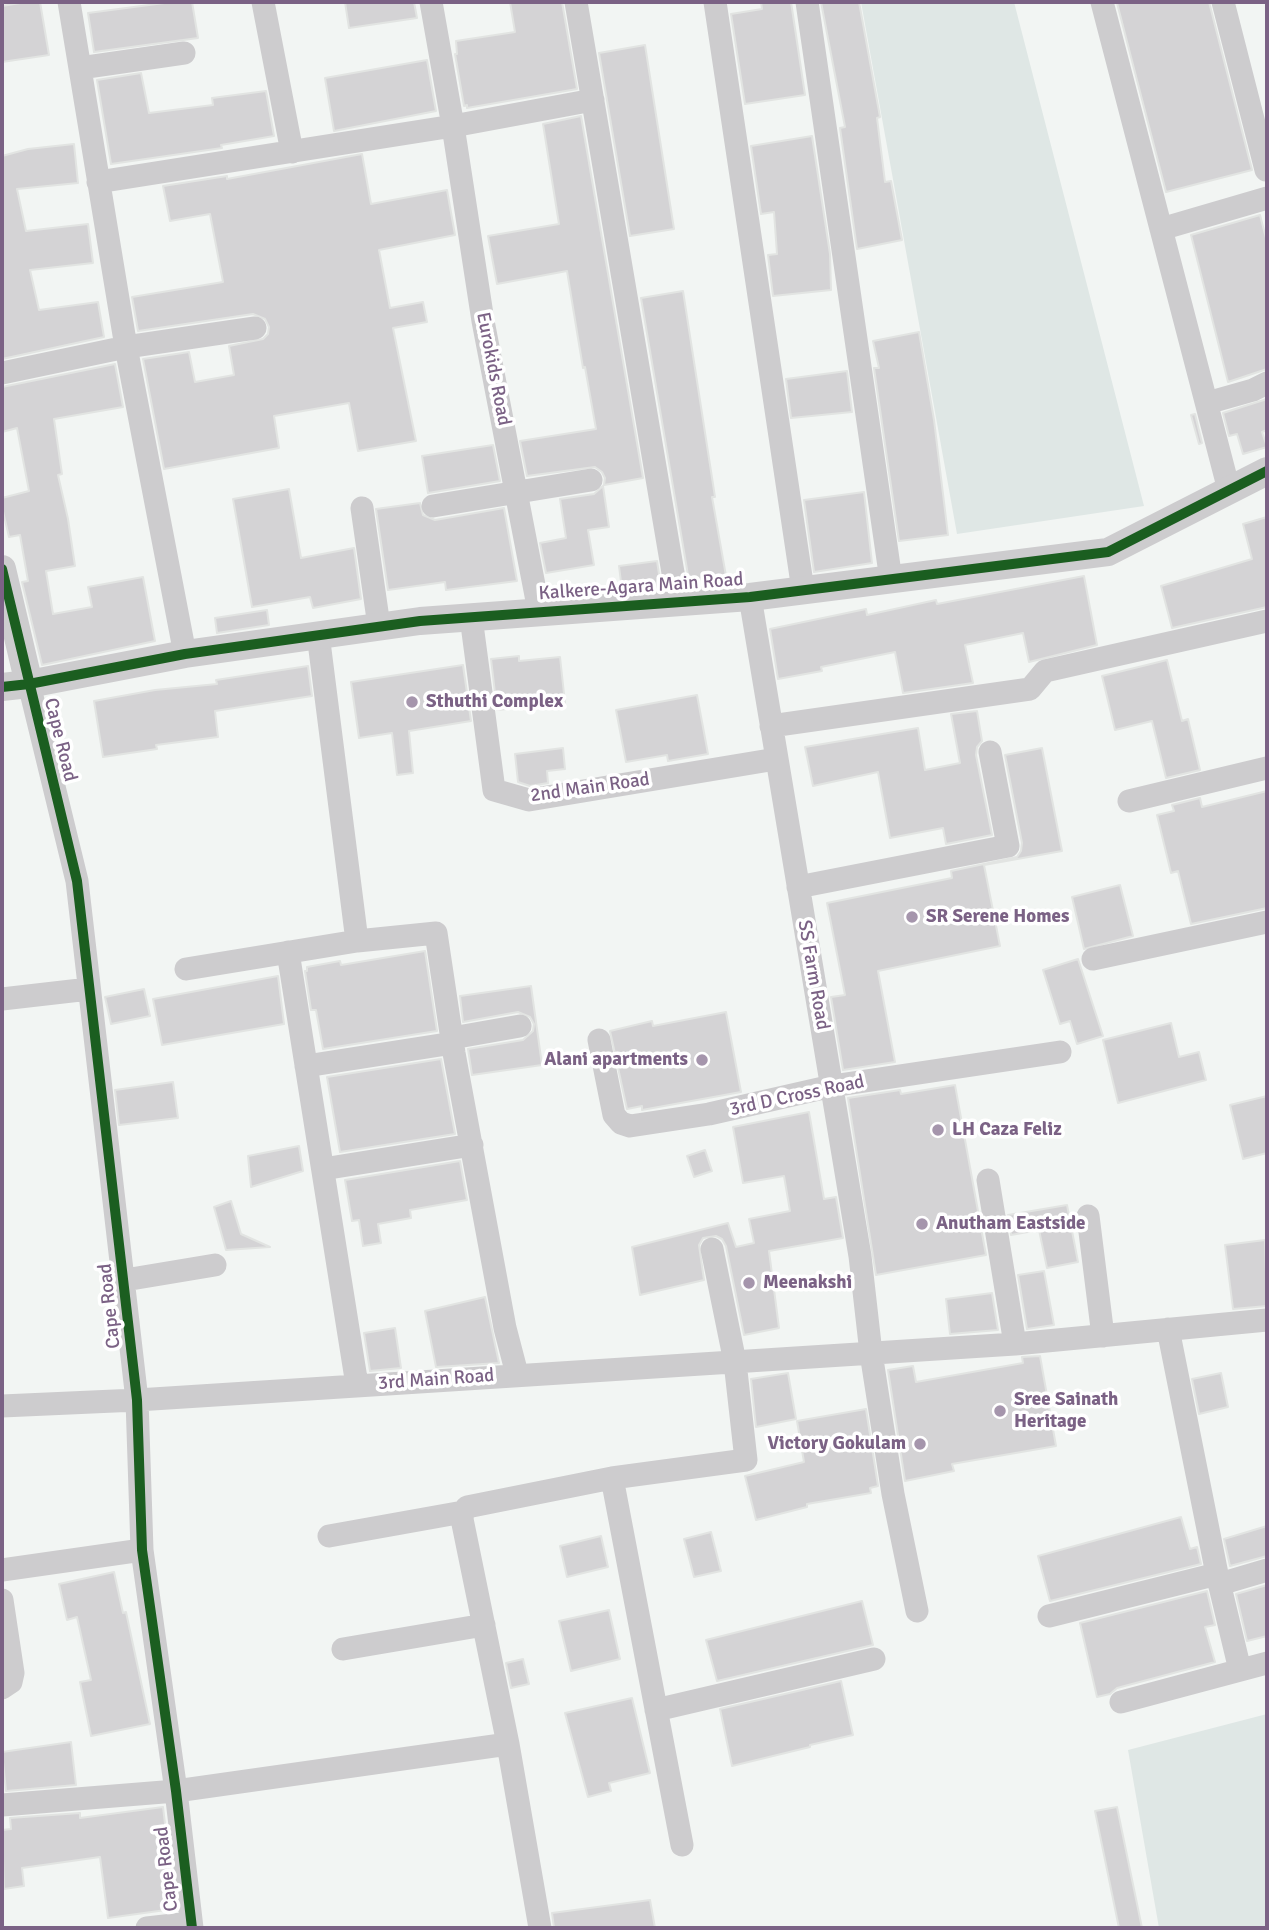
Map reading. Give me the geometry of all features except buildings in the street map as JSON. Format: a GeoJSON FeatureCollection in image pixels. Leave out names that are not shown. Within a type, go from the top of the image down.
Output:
{"type":"FeatureCollection","features":[{"type":"Feature","properties":{"kind":"street"},"geometry":{"type":"LineString","coordinates":[[69,2],[126,347],[185,654]]}},
{"type":"Feature","properties":{"kind":"street"},"geometry":{"type":"LineString","coordinates":[[263,2],[292,152]]}},
{"type":"Feature","properties":{"kind":"street","name":"Eurokids Road"},"geometry":{"type":"LineString","coordinates":[[431,2],[483,321],[539,611]]}},
{"type":"Feature","properties":{"kind":"street"},"geometry":{"type":"LineString","coordinates":[[576,2],[678,602]]}},
{"type":"Feature","properties":{"kind":"street"},"geometry":{"type":"LineString","coordinates":[[715,2],[803,590]]}},
{"type":"Feature","properties":{"kind":"street"},"geometry":{"type":"LineString","coordinates":[[807,2],[891,580]]}},
{"type":"Feature","properties":{"kind":"street"},"geometry":{"type":"LineString","coordinates":[[1102,2],[1229,490]]}},
{"type":"Feature","properties":{"kind":"street"},"geometry":{"type":"LineString","coordinates":[[1223,2],[1266,170]]}},
{"type":"Feature","properties":{"kind":"street"},"geometry":{"type":"LineString","coordinates":[[80,68],[184,54]]}},
{"type":"Feature","properties":{"kind":"street"},"geometry":{"type":"LineString","coordinates":[[98,182],[453,126],[593,100]]}},
{"type":"Feature","properties":{"kind":"street"},"geometry":{"type":"LineString","coordinates":[[1161,229],[1267,198]]}},
{"type":"Feature","properties":{"kind":"street"},"geometry":{"type":"LineString","coordinates":[[2,373],[126,347],[255,328]]}},
{"type":"Feature","properties":{"kind":"street"},"geometry":{"type":"LineString","coordinates":[[1207,404],[1267,383]]}},
{"type":"Feature","properties":{"kind":"street","name":"Kalkere-Agara Main Road"},"geometry":{"type":"LineString","coordinates":[[15,685],[185,654],[379,626],[539,611],[750,597],[1108,552],[1267,471]]}},
{"type":"Feature","properties":{"kind":"street"},"geometry":{"type":"LineString","coordinates":[[433,506],[591,480]]}},
{"type":"Feature","properties":{"kind":"street"},"geometry":{"type":"LineString","coordinates":[[362,508],[379,626]]}},
{"type":"Feature","properties":{"kind":"street"},"geometry":{"type":"LineString","coordinates":[[2,569],[15,685]]}},
{"type":"Feature","properties":{"kind":"street","name":"SS Farm Road"},"geometry":{"type":"LineString","coordinates":[[750,597],[860,1256],[871,1353],[893,1494],[917,1611]]}},
{"type":"Feature","properties":{"kind":"street","name":"2nd Main Road"},"geometry":{"type":"LineString","coordinates":[[471,617],[494,790],[529,800],[776,758]]}},
{"type":"Feature","properties":{"kind":"street"},"geometry":{"type":"LineString","coordinates":[[771,726],[1030,689],[1045,671],[1267,621]]}},
{"type":"Feature","properties":{"kind":"street"},"geometry":{"type":"LineString","coordinates":[[318,634],[357,941]]}},
{"type":"Feature","properties":{"kind":"street","name":"Cape Road"},"geometry":{"type":"LineString","coordinates":[[15,685],[77,881],[137,1400],[142,1550],[176,1791],[191,1926]]}},
{"type":"Feature","properties":{"kind":"street"},"geometry":{"type":"LineString","coordinates":[[798,887],[1008,846],[990,752]]}},
{"type":"Feature","properties":{"kind":"street"},"geometry":{"type":"LineString","coordinates":[[1129,801],[1267,768]]}},
{"type":"Feature","properties":{"kind":"street"},"geometry":{"type":"LineString","coordinates":[[1093,959],[1267,922]]}},
{"type":"Feature","properties":{"kind":"street"},"geometry":{"type":"LineString","coordinates":[[186,969],[357,941],[436,933],[505,1328],[517,1374]]}},
{"type":"Feature","properties":{"kind":"street"},"geometry":{"type":"LineString","coordinates":[[288,953],[357,1385]]}},
{"type":"Feature","properties":{"kind":"street"},"geometry":{"type":"LineString","coordinates":[[2,999],[89,989]]}},
{"type":"Feature","properties":{"kind":"street"},"geometry":{"type":"LineString","coordinates":[[306,1066],[520,1026]]}},
{"type":"Feature","properties":{"kind":"street","name":"3rd D Cross Road"},"geometry":{"type":"LineString","coordinates":[[599,1040],[614,1115],[621,1123],[631,1126],[709,1114],[832,1086],[1060,1052]]}},
{"type":"Feature","properties":{"kind":"street"},"geometry":{"type":"LineString","coordinates":[[323,1169],[472,1145]]}},
{"type":"Feature","properties":{"kind":"street"},"geometry":{"type":"LineString","coordinates":[[988,1180],[1015,1344]]}},
{"type":"Feature","properties":{"kind":"street"},"geometry":{"type":"LineString","coordinates":[[1088,1216],[1103,1336]]}},
{"type":"Feature","properties":{"kind":"street"},"geometry":{"type":"LineString","coordinates":[[540,1928],[463,1512],[467,1507],[612,1478],[746,1460],[735,1362],[712,1249]]}},
{"type":"Feature","properties":{"kind":"street"},"geometry":{"type":"LineString","coordinates":[[125,1280],[215,1265]]}},
{"type":"Feature","properties":{"kind":"street","name":"3rd Main Road"},"geometry":{"type":"LineString","coordinates":[[2,1406],[137,1400],[1015,1344],[1267,1320]]}},
{"type":"Feature","properties":{"kind":"street"},"geometry":{"type":"LineString","coordinates":[[1168,1329],[1218,1579],[1240,1671]]}},
{"type":"Feature","properties":{"kind":"street"},"geometry":{"type":"LineString","coordinates":[[612,1478],[682,1845]]}},
{"type":"Feature","properties":{"kind":"street"},"geometry":{"type":"LineString","coordinates":[[329,1536],[463,1512]]}},
{"type":"Feature","properties":{"kind":"street"},"geometry":{"type":"LineString","coordinates":[[2,1570],[142,1550]]}},
{"type":"Feature","properties":{"kind":"street"},"geometry":{"type":"LineString","coordinates":[[1049,1616],[1267,1570]]}},
{"type":"Feature","properties":{"kind":"street"},"geometry":{"type":"LineString","coordinates":[[2,1600],[13,1673],[11,1682],[2,1688]]}},
{"type":"Feature","properties":{"kind":"street"},"geometry":{"type":"LineString","coordinates":[[343,1649],[484,1625]]}},
{"type":"Feature","properties":{"kind":"street"},"geometry":{"type":"LineString","coordinates":[[656,1710],[874,1659]]}},
{"type":"Feature","properties":{"kind":"street"},"geometry":{"type":"LineString","coordinates":[[1121,1702],[1267,1663]]}},
{"type":"Feature","properties":{"kind":"street"},"geometry":{"type":"LineString","coordinates":[[2,1805],[176,1791],[508,1744]]}},
{"type":"Feature","properties":{"kind":"street"},"geometry":{"type":"LineString","coordinates":[[148,1928],[191,1926]]}},
{"type":"Feature","properties":{"kind":"shaded area"},"geometry":{"type":"Polygon","coordinates":[[[861,2],[1014,2],[1144,506],[957,534],[861,2]]]}},
{"type":"Feature","properties":{"kind":"shaded area"},"geometry":{"type":"Polygon","coordinates":[[[1267,1714],[1267,1928],[1159,1928],[1128,1750],[1267,1714]]]}},
{"type":"Feature","properties":{"kind":"cycle path"},"geometry":{"type":"LineString","coordinates":[[2,687],[185,654],[420,621],[750,597],[1108,552],[1267,471]]}},
{"type":"Feature","properties":{"kind":"cycle path"},"geometry":{"type":"LineString","coordinates":[[2,569],[77,881],[137,1400],[142,1550],[176,1791],[192,1928]]}},
{"type":"Feature","properties":{"kind":"place","name":"Sthuthi Complex"},"geometry":{"type":"Point","coordinates":[412,702]}},
{"type":"Feature","properties":{"kind":"place","name":"SR Serene Homes"},"geometry":{"type":"Point","coordinates":[912,917]}},
{"type":"Feature","properties":{"kind":"place","name":"Alani apartments"},"geometry":{"type":"Point","coordinates":[702,1060]}},
{"type":"Feature","properties":{"kind":"place","name":"LH Caza Feliz"},"geometry":{"type":"Point","coordinates":[938,1130]}},
{"type":"Feature","properties":{"kind":"place","name":"Anutham Eastside"},"geometry":{"type":"Point","coordinates":[922,1224]}},
{"type":"Feature","properties":{"kind":"place","name":"Meenakshi"},"geometry":{"type":"Point","coordinates":[749,1283]}},
{"type":"Feature","properties":{"kind":"place","name":"Sree Sainath Heritage"},"geometry":{"type":"Point","coordinates":[1000,1411]}},
{"type":"Feature","properties":{"kind":"place","name":"Victory Gokulam"},"geometry":{"type":"Point","coordinates":[920,1444]}}]}
